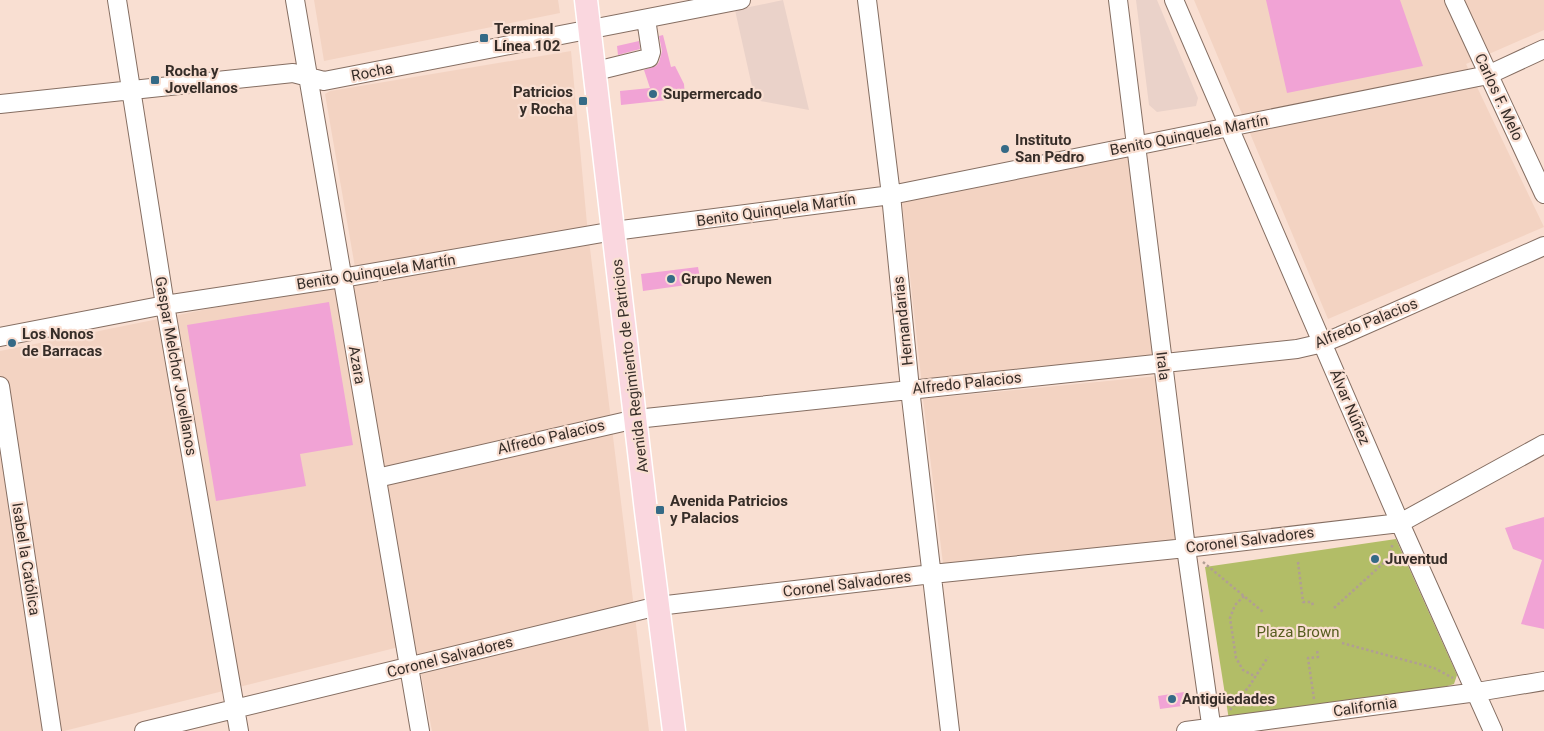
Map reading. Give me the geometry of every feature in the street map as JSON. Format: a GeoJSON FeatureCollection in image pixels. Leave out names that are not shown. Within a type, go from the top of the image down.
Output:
{"type":"FeatureCollection","features":[{"type":"Feature","properties":{"kind":"main road","name":"Avenida Regimiento de Patricios"},"geometry":{"type":"LineString","coordinates":[[586,0],[674,731]]}},
{"type":"Feature","properties":{"kind":"street","name":"Gaspar Melchor Jovellanos"},"geometry":{"type":"LineString","coordinates":[[116,0],[239,731]]}},
{"type":"Feature","properties":{"kind":"street","name":"Azara"},"geometry":{"type":"LineString","coordinates":[[295,0],[420,731]]}},
{"type":"Feature","properties":{"kind":"street","name":"Rocha"},"geometry":{"type":"LineString","coordinates":[[0,104],[293,73],[324,81],[741,0]]}},
{"type":"Feature","properties":{"kind":"street","name":"Hernandarias"},"geometry":{"type":"LineString","coordinates":[[867,0],[891,195],[910,389],[950,731]]}},
{"type":"Feature","properties":{"kind":"street","name":"Irala"},"geometry":{"type":"LineString","coordinates":[[1118,0],[1186,548],[1211,729]]}},
{"type":"Feature","properties":{"kind":"street","name":"Álvar Núñez"},"geometry":{"type":"LineString","coordinates":[[1174,0],[1400,523],[1493,731]]}},
{"type":"Feature","properties":{"kind":"street","name":"Carlos F. Melo"},"geometry":{"type":"LineString","coordinates":[[1454,0],[1544,194]]}},
{"type":"Feature","properties":{"kind":"street"},"geometry":{"type":"LineString","coordinates":[[596,71],[649,58],[651,52],[646,19]]}},
{"type":"Feature","properties":{"kind":"street","name":"Benito Quinquela Martín"},"geometry":{"type":"LineString","coordinates":[[0,337],[166,305],[342,278],[614,231],[891,195],[1488,75],[1544,49]]}},
{"type":"Feature","properties":{"kind":"street","name":"Alfredo Palacios"},"geometry":{"type":"LineString","coordinates":[[377,478],[636,418],[1297,349],[1323,343],[1544,246]]}},
{"type":"Feature","properties":{"kind":"street","name":"Isabel la Católica"},"geometry":{"type":"LineString","coordinates":[[0,386],[52,731]]}},
{"type":"Feature","properties":{"kind":"street","name":"Coronel Salvadores"},"geometry":{"type":"LineString","coordinates":[[144,731],[658,606],[1400,523],[1544,444]]}},
{"type":"Feature","properties":{"kind":"street","name":"California"},"geometry":{"type":"LineString","coordinates":[[1186,731],[1477,692],[1544,681]]}},
{"type":"Feature","properties":{"kind":"path"},"geometry":{"type":"LineString","coordinates":[[1334,608],[1388,559],[1400,523]]}},
{"type":"Feature","properties":{"kind":"path"},"geometry":{"type":"LineString","coordinates":[[1186,548],[1263,612]]}},
{"type":"Feature","properties":{"kind":"path"},"geometry":{"type":"LineString","coordinates":[[1298,562],[1303,602],[1312,602],[1312,606]]}},
{"type":"Feature","properties":{"kind":"path"},"geometry":{"type":"LineString","coordinates":[[1344,590],[1348,595]]}},
{"type":"Feature","properties":{"kind":"path"},"geometry":{"type":"LineString","coordinates":[[1244,596],[1235,605],[1230,618],[1234,650],[1243,670],[1256,677]]}},
{"type":"Feature","properties":{"kind":"path"},"geometry":{"type":"LineString","coordinates":[[1342,643],[1434,668],[1455,679]]}},
{"type":"Feature","properties":{"kind":"path"},"geometry":{"type":"LineString","coordinates":[[1314,699],[1308,658],[1318,657],[1317,650]]}},
{"type":"Feature","properties":{"kind":"path"},"geometry":{"type":"LineString","coordinates":[[1229,711],[1256,677],[1268,657]]}},
{"type":"Feature","properties":{"kind":"shaded area"},"geometry":{"type":"Polygon","coordinates":[[[314,0],[558,0],[560,13],[324,61],[314,0]]]}},
{"type":"Feature","properties":{"kind":"shaded area"},"geometry":{"type":"Polygon","coordinates":[[[783,0],[809,110],[755,100],[735,10],[783,0]]]}},
{"type":"Feature","properties":{"kind":"shaded area"},"geometry":{"type":"Polygon","coordinates":[[[1136,0],[1157,0],[1198,98],[1196,106],[1157,112],[1149,105],[1136,0]]]}},
{"type":"Feature","properties":{"kind":"shaded area"},"geometry":{"type":"Polygon","coordinates":[[[1194,0],[1544,0],[1544,30],[1466,64],[1544,227],[1328,319],[1194,0]]]}},
{"type":"Feature","properties":{"kind":"shaded area"},"geometry":{"type":"Polygon","coordinates":[[[571,51],[587,224],[649,731],[432,731],[415,643],[64,731],[0,731],[0,351],[357,279],[325,94],[330,91],[571,51]]]}},
{"type":"Feature","properties":{"kind":"shaded area"},"geometry":{"type":"Polygon","coordinates":[[[1131,156],[1153,360],[922,386],[902,202],[1131,156]]]}},
{"type":"Feature","properties":{"kind":"shaded area"},"geometry":{"type":"Polygon","coordinates":[[[1158,376],[1178,546],[944,572],[923,399],[1158,376]]]}},
{"type":"Feature","properties":{"kind":"green space","name":"Plaza Brown"},"geometry":{"type":"Polygon","coordinates":[[[1396,539],[1457,675],[1454,684],[1434,690],[1229,720],[1205,567],[1396,539]]]}},
{"type":"Feature","properties":{"kind":"building"},"geometry":{"type":"Polygon","coordinates":[[[1266,0],[1400,0],[1423,66],[1287,93],[1266,0]]]}},
{"type":"Feature","properties":{"kind":"building"},"geometry":{"type":"Polygon","coordinates":[[[663,35],[671,67],[675,66],[684,84],[685,98],[621,105],[620,91],[650,88],[644,70],[656,66],[659,62],[662,51],[659,36],[663,35]]]}},
{"type":"Feature","properties":{"kind":"building"},"geometry":{"type":"Polygon","coordinates":[[[639,41],[640,49],[618,55],[617,46],[639,41]]]}},
{"type":"Feature","properties":{"kind":"building","name":"Grupo Newen"},"geometry":{"type":"Polygon","coordinates":[[[698,267],[701,283],[643,291],[641,274],[698,267]]]}},
{"type":"Feature","properties":{"kind":"building"},"geometry":{"type":"Polygon","coordinates":[[[329,302],[353,445],[300,454],[306,486],[216,501],[187,325],[329,302]]]}},
{"type":"Feature","properties":{"kind":"building"},"geometry":{"type":"Polygon","coordinates":[[[1544,517],[1544,629],[1521,624],[1542,560],[1513,549],[1505,528],[1544,517]]]}},
{"type":"Feature","properties":{"kind":"building","name":"Antigüedades"},"geometry":{"type":"Polygon","coordinates":[[[1184,692],[1185,701],[1182,706],[1160,709],[1158,696],[1184,692]]]}},
{"type":"Feature","properties":{"kind":"place","name":"Terminal Línea 102"},"geometry":{"type":"Point","coordinates":[484,38]}},
{"type":"Feature","properties":{"kind":"place","name":"Rocha y Jovellanos"},"geometry":{"type":"Point","coordinates":[155,80]}},
{"type":"Feature","properties":{"kind":"place","name":"Supermercado"},"geometry":{"type":"Point","coordinates":[653,94]}},
{"type":"Feature","properties":{"kind":"place","name":"Patricios y Rocha"},"geometry":{"type":"Point","coordinates":[583,101]}},
{"type":"Feature","properties":{"kind":"place","name":"Instituto San Pedro"},"geometry":{"type":"Point","coordinates":[1005,149]}},
{"type":"Feature","properties":{"kind":"place","name":"Grupo Newen"},"geometry":{"type":"Point","coordinates":[671,279]}},
{"type":"Feature","properties":{"kind":"place","name":"Los Nonos de Barracas"},"geometry":{"type":"Point","coordinates":[12,343]}},
{"type":"Feature","properties":{"kind":"place","name":"Avenida Patricios y Palacios"},"geometry":{"type":"Point","coordinates":[660,510]}},
{"type":"Feature","properties":{"kind":"place","name":"Juventud"},"geometry":{"type":"Point","coordinates":[1375,559]}},
{"type":"Feature","properties":{"kind":"place","name":"Antigüedades"},"geometry":{"type":"Point","coordinates":[1172,699]}}]}
